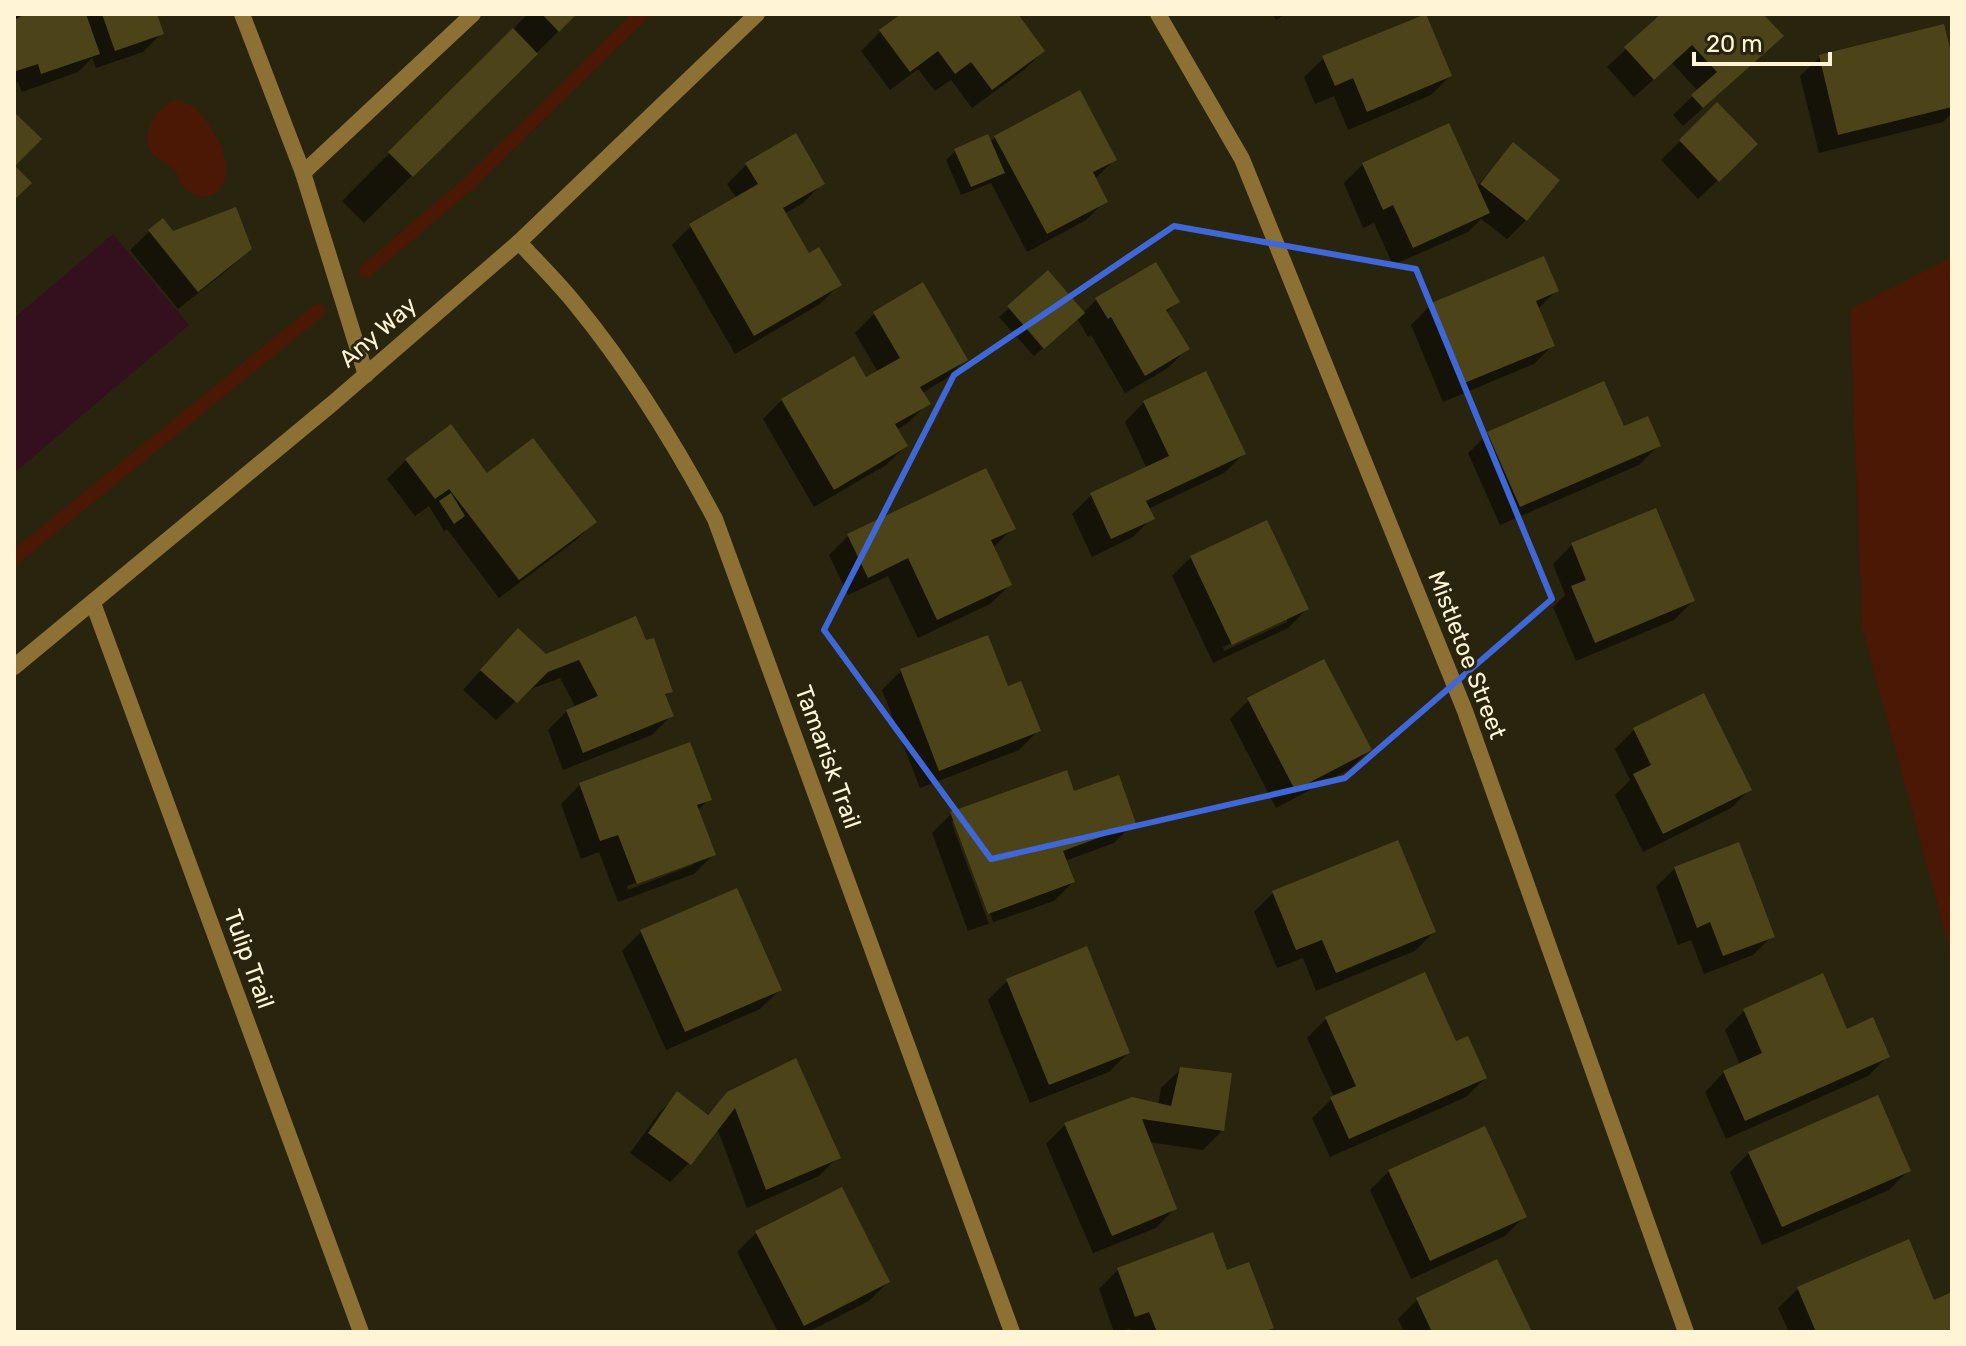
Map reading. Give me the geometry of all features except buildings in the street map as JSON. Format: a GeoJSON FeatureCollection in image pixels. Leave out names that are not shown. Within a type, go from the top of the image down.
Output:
{"type":"FeatureCollection","features":[{"type":"Feature","properties":{"kind":"street"},"geometry":{"type":"LineString","coordinates":[[242,14],[303,173],[366,375]]}},
{"type":"Feature","properties":{"kind":"street"},"geometry":{"type":"LineString","coordinates":[[303,173],[473,14]]}},
{"type":"Feature","properties":{"kind":"street","name":"Any Way"},"geometry":{"type":"LineString","coordinates":[[14,667],[366,375],[519,242],[757,14]]}},
{"type":"Feature","properties":{"kind":"street","name":"Mistletoe Street"},"geometry":{"type":"LineString","coordinates":[[1158,14],[1242,159],[1465,711],[1686,1332]]}},
{"type":"Feature","properties":{"kind":"street","name":"Tamarisk Trail"},"geometry":{"type":"LineString","coordinates":[[519,242],[577,305],[625,370],[679,452],[715,519],[1012,1332]]}},
{"type":"Feature","properties":{"kind":"street","name":"Tulip Trail"},"geometry":{"type":"LineString","coordinates":[[93,603],[361,1332]]}},
{"type":"Feature","properties":{"kind":"highlighted area"},"geometry":{"type":"Polygon","coordinates":[[[1174,226],[1416,269],[1552,599],[1345,778],[991,859],[824,630],[954,375],[1174,226]]]}},
{"type":"Feature","properties":{"kind":"shaded area"},"geometry":{"type":"Polygon","coordinates":[[[174,100],[196,109],[219,143],[226,173],[220,188],[211,195],[200,196],[189,192],[173,169],[150,149],[147,140],[150,124],[160,110],[174,100]]]}},
{"type":"Feature","properties":{"kind":"shaded area"},"geometry":{"type":"Polygon","coordinates":[[[113,234],[189,325],[14,473],[14,318],[113,234]]]}},
{"type":"Feature","properties":{"kind":"shaded area"},"geometry":{"type":"Polygon","coordinates":[[[1952,257],[1952,957],[1862,627],[1850,309],[1952,257]]]}},
{"type":"Feature","properties":{"kind":"waterway"},"geometry":{"type":"LineString","coordinates":[[366,271],[467,185],[642,14]]}},
{"type":"Feature","properties":{"kind":"waterway"},"geometry":{"type":"LineString","coordinates":[[14,558],[318,311]]}}]}
